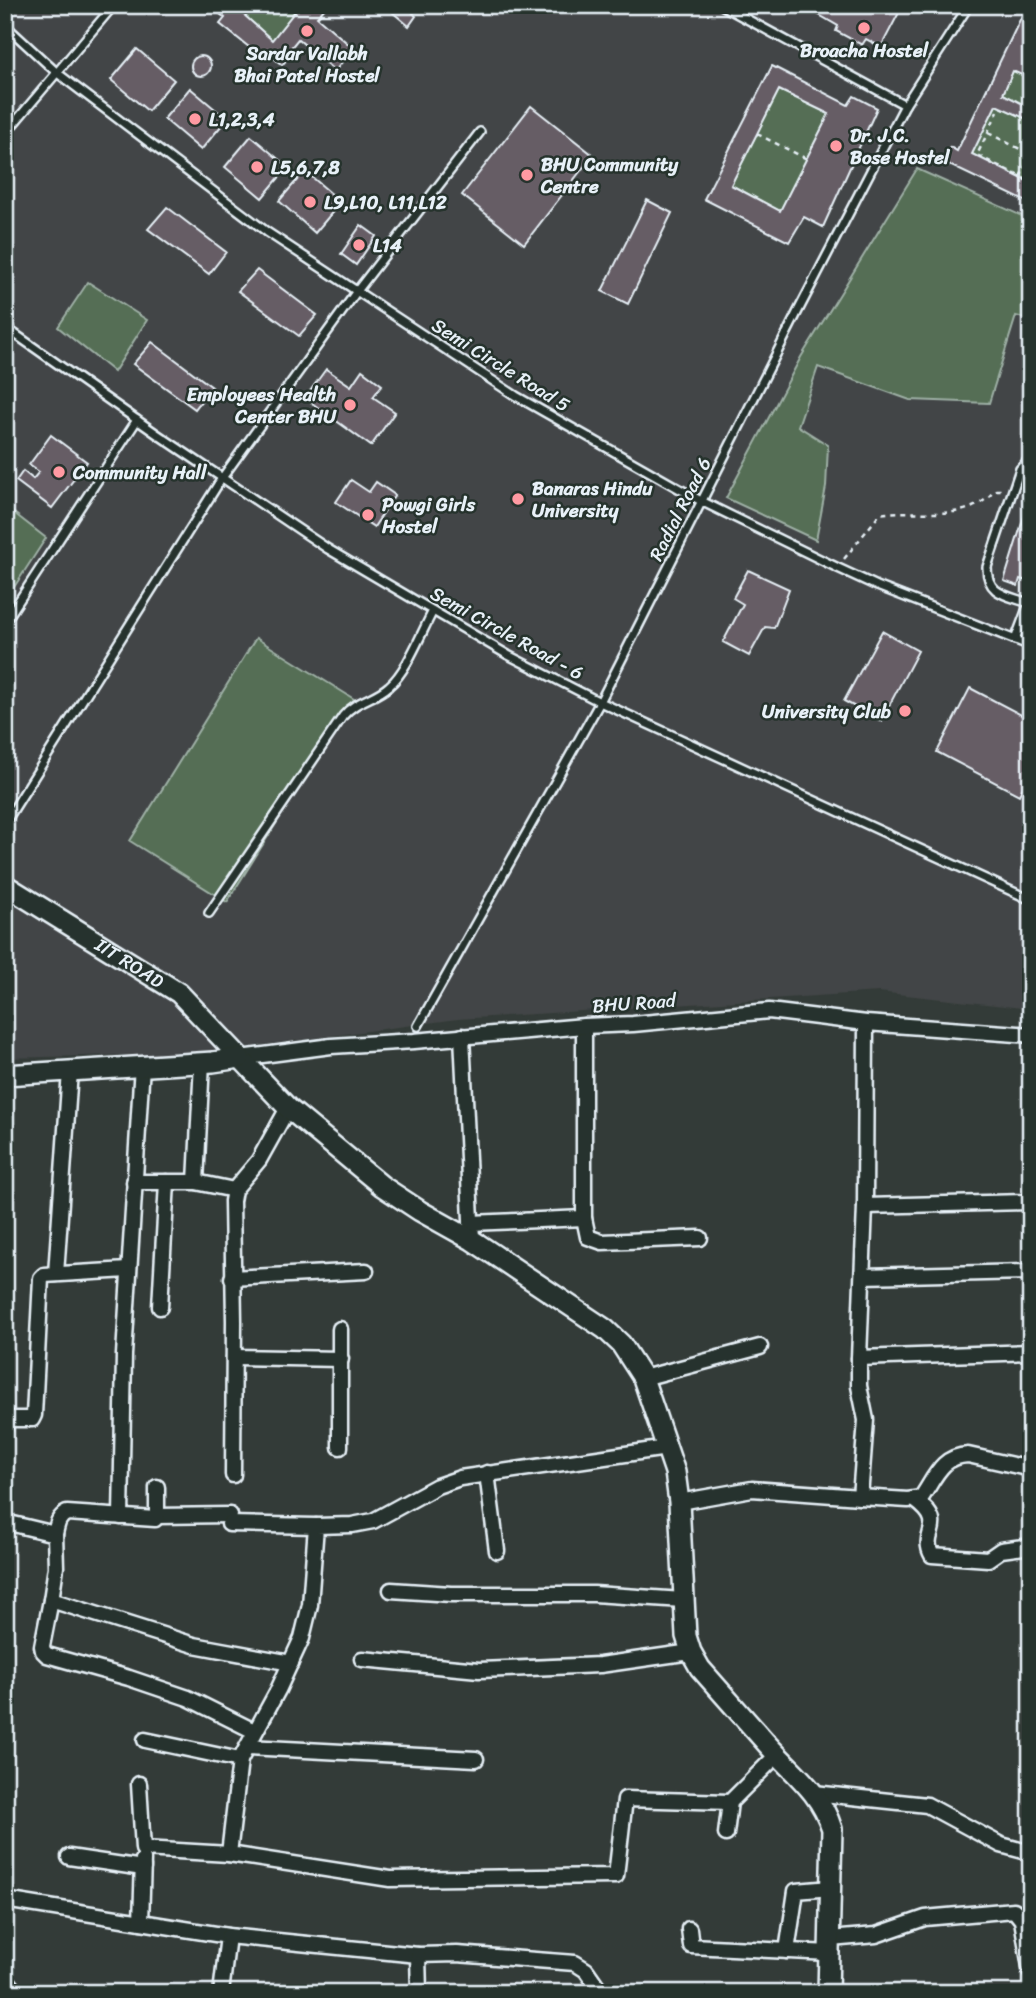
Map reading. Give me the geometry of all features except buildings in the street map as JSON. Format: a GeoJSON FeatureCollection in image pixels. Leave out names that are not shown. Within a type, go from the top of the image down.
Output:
{"type":"FeatureCollection","features":[{"type":"Feature","properties":{"kind":"street","name":"IIT ROAD"},"geometry":{"type":"LineString","coordinates":[[5,885],[179,993],[288,1108],[382,1186],[420,1211],[471,1232],[605,1329],[621,1344],[643,1378],[675,1472],[686,1636],[691,1653]]}},
{"type":"Feature","properties":{"kind":"street","name":"BHU Road"},"geometry":{"type":"LineString","coordinates":[[240,1058],[331,1046],[633,1024],[769,1011],[866,1023],[1031,1035]]}},
{"type":"Feature","properties":{"kind":"street"},"geometry":{"type":"LineString","coordinates":[[860,1497],[866,1420],[859,1386],[859,1358],[865,1206],[866,1023]]}},
{"type":"Feature","properties":{"kind":"street"},"geometry":{"type":"LineString","coordinates":[[584,1026],[584,1219],[588,1237],[601,1242],[700,1238]]}},
{"type":"Feature","properties":{"kind":"street"},"geometry":{"type":"LineString","coordinates":[[462,1037],[471,1232],[584,1219]]}},
{"type":"Feature","properties":{"kind":"street"},"geometry":{"type":"LineString","coordinates":[[5,1075],[240,1058]]}},
{"type":"Feature","properties":{"kind":"street"},"geometry":{"type":"LineString","coordinates":[[196,1182],[202,1062]]}},
{"type":"Feature","properties":{"kind":"street"},"geometry":{"type":"LineString","coordinates":[[121,1517],[128,1270],[142,1065]]}},
{"type":"Feature","properties":{"kind":"street"},"geometry":{"type":"LineString","coordinates":[[57,1274],[70,1071]]}},
{"type":"Feature","properties":{"kind":"street"},"geometry":{"type":"LineString","coordinates":[[233,1475],[232,1201],[234,1190],[259,1160],[288,1108]]}},
{"type":"Feature","properties":{"kind":"street"},"geometry":{"type":"LineString","coordinates":[[134,1182],[196,1182],[234,1190]]}},
{"type":"Feature","properties":{"kind":"street"},"geometry":{"type":"LineString","coordinates":[[160,1307],[167,1182]]}},
{"type":"Feature","properties":{"kind":"street"},"geometry":{"type":"LineString","coordinates":[[865,1206],[1031,1202]]}},
{"type":"Feature","properties":{"kind":"street"},"geometry":{"type":"LineString","coordinates":[[5,1426],[9,1419],[27,1420],[34,1415],[40,1283],[44,1275],[128,1270]]}},
{"type":"Feature","properties":{"kind":"street"},"geometry":{"type":"LineString","coordinates":[[232,1278],[366,1271]]}},
{"type":"Feature","properties":{"kind":"street"},"geometry":{"type":"LineString","coordinates":[[863,1276],[1031,1272]]}},
{"type":"Feature","properties":{"kind":"street"},"geometry":{"type":"LineString","coordinates":[[340,1329],[340,1447]]}},
{"type":"Feature","properties":{"kind":"street"},"geometry":{"type":"LineString","coordinates":[[643,1378],[760,1348]]}},
{"type":"Feature","properties":{"kind":"street"},"geometry":{"type":"LineString","coordinates":[[859,1358],[1031,1352]]}},
{"type":"Feature","properties":{"kind":"street"},"geometry":{"type":"LineString","coordinates":[[234,1357],[341,1359]]}},
{"type":"Feature","properties":{"kind":"street"},"geometry":{"type":"LineString","coordinates":[[254,1731],[188,1698],[43,1651],[56,1567],[55,1534],[62,1515],[67,1513],[150,1520],[157,1516],[316,1526],[352,1525],[373,1521],[438,1486],[487,1473],[667,1448]]}},
{"type":"Feature","properties":{"kind":"street"},"geometry":{"type":"LineString","coordinates":[[679,1502],[752,1489],[915,1500],[921,1498],[944,1464],[957,1455],[1031,1469]]}},
{"type":"Feature","properties":{"kind":"street"},"geometry":{"type":"LineString","coordinates":[[487,1473],[498,1550]]}},
{"type":"Feature","properties":{"kind":"street"},"geometry":{"type":"LineString","coordinates":[[157,1487],[157,1516]]}},
{"type":"Feature","properties":{"kind":"street"},"geometry":{"type":"LineString","coordinates":[[915,1500],[928,1510],[933,1519],[929,1548],[932,1555],[988,1559],[1001,1550],[1031,1546]]}},
{"type":"Feature","properties":{"kind":"street"},"geometry":{"type":"LineString","coordinates":[[5,1522],[55,1534]]}},
{"type":"Feature","properties":{"kind":"street"},"geometry":{"type":"LineString","coordinates":[[229,1854],[240,1760],[302,1639],[310,1605],[316,1526]]}},
{"type":"Feature","properties":{"kind":"street"},"geometry":{"type":"LineString","coordinates":[[391,1590],[451,1594],[594,1594],[683,1600]]}},
{"type":"Feature","properties":{"kind":"street"},"geometry":{"type":"LineString","coordinates":[[51,1600],[194,1645],[291,1663]]}},
{"type":"Feature","properties":{"kind":"street"},"geometry":{"type":"LineString","coordinates":[[362,1659],[479,1670],[600,1665],[691,1653],[700,1668],[814,1793],[826,1811],[832,1829],[828,1993]]}},
{"type":"Feature","properties":{"kind":"street"},"geometry":{"type":"LineString","coordinates":[[145,1740],[240,1760]]}},
{"type":"Feature","properties":{"kind":"street"},"geometry":{"type":"LineString","coordinates":[[248,1747],[475,1759]]}},
{"type":"Feature","properties":{"kind":"street"},"geometry":{"type":"LineString","coordinates":[[726,1834],[730,1802],[778,1755]]}},
{"type":"Feature","properties":{"kind":"street"},"geometry":{"type":"LineString","coordinates":[[139,1784],[143,1849],[141,1922]]}},
{"type":"Feature","properties":{"kind":"street"},"geometry":{"type":"LineString","coordinates":[[814,1793],[927,1805],[1001,1845],[1031,1853]]}},
{"type":"Feature","properties":{"kind":"street"},"geometry":{"type":"LineString","coordinates":[[143,1849],[229,1854],[390,1879],[616,1876],[625,1799],[730,1802]]}},
{"type":"Feature","properties":{"kind":"street"},"geometry":{"type":"LineString","coordinates":[[69,1857],[143,1868]]}},
{"type":"Feature","properties":{"kind":"street"},"geometry":{"type":"LineString","coordinates":[[787,1951],[796,1891],[831,1888]]}},
{"type":"Feature","properties":{"kind":"street"},"geometry":{"type":"LineString","coordinates":[[5,1900],[229,1936],[418,1955],[457,1954],[575,1963],[586,1970],[602,1993]]}},
{"type":"Feature","properties":{"kind":"street"},"geometry":{"type":"LineString","coordinates":[[689,1929],[691,1946],[787,1951],[830,1946],[876,1935],[925,1917],[1014,1910],[1022,1920],[1031,1973]]}},
{"type":"Feature","properties":{"kind":"street"},"geometry":{"type":"LineString","coordinates":[[221,1993],[229,1936]]}},
{"type":"Feature","properties":{"kind":"street"},"geometry":{"type":"LineString","coordinates":[[418,1955],[419,1993]]}},
{"type":"Feature","properties":{"kind":"street"},"geometry":{"type":"LineString","coordinates":[[5,1978],[16,1993]]}},
{"type":"Feature","properties":{"kind":"lane"},"geometry":{"type":"LineString","coordinates":[[5,134],[114,5]]}},
{"type":"Feature","properties":{"kind":"lane"},"geometry":{"type":"LineString","coordinates":[[721,5],[905,105]]}},
{"type":"Feature","properties":{"kind":"lane","name":"Radial Road 6"},"geometry":{"type":"LineString","coordinates":[[418,1026],[600,702],[905,105],[969,5]]}},
{"type":"Feature","properties":{"kind":"lane","name":"Semi Circle Road 5"},"geometry":{"type":"LineString","coordinates":[[5,25],[56,72],[267,232],[516,396],[701,501],[838,568],[1031,646]]}},
{"type":"Feature","properties":{"kind":"lane"},"geometry":{"type":"LineString","coordinates":[[5,823],[222,478],[357,291],[480,132]]}},
{"type":"Feature","properties":{"kind":"lane","name":"Semi Circle Road - 6"},"geometry":{"type":"LineString","coordinates":[[6,329],[328,548],[508,655],[600,702],[1031,900]]}},
{"type":"Feature","properties":{"kind":"lane"},"geometry":{"type":"LineString","coordinates":[[5,622],[137,420]]}},
{"type":"Feature","properties":{"kind":"lane"},"geometry":{"type":"LineString","coordinates":[[1015,640],[1030,604],[993,590],[987,580],[987,567],[1020,469],[1031,457]]}},
{"type":"Feature","properties":{"kind":"lane"},"geometry":{"type":"LineString","coordinates":[[209,913],[344,716],[352,706],[388,687],[398,676],[433,611]]}},
{"type":"Feature","properties":{"kind":"path"},"geometry":{"type":"LineString","coordinates":[[285,5],[296,13]]}},
{"type":"Feature","properties":{"kind":"path"},"geometry":{"type":"LineString","coordinates":[[998,111],[977,155],[1031,182]]}},
{"type":"Feature","properties":{"kind":"path"},"geometry":{"type":"LineString","coordinates":[[988,132],[1026,152],[1030,160],[1020,177]]}},
{"type":"Feature","properties":{"kind":"path"},"geometry":{"type":"LineString","coordinates":[[757,134],[807,159]]}},
{"type":"Feature","properties":{"kind":"path"},"geometry":{"type":"LineString","coordinates":[[1026,152],[1031,149]]}},
{"type":"Feature","properties":{"kind":"path"},"geometry":{"type":"LineString","coordinates":[[838,568],[880,514],[910,510],[943,514],[967,510],[986,501],[995,490],[1014,491]]}},
{"type":"Feature","properties":{"kind":"shaded area","name":"Banaras Hindu University"},"geometry":{"type":"Polygon","coordinates":[[[5,5],[1031,5],[1031,1009],[879,992],[458,1019],[203,1053],[5,1058],[5,5]]]}},
{"type":"Feature","properties":{"kind":"green space"},"geometry":{"type":"Polygon","coordinates":[[[233,5],[300,5],[272,40],[233,5]]]}},
{"type":"Feature","properties":{"kind":"green space"},"geometry":{"type":"Polygon","coordinates":[[[1031,61],[1031,108],[1003,94],[1013,71],[1031,61]]]}},
{"type":"Feature","properties":{"kind":"green space"},"geometry":{"type":"Polygon","coordinates":[[[779,90],[829,114],[780,211],[731,185],[779,90]]]}},
{"type":"Feature","properties":{"kind":"green space"},"geometry":{"type":"Polygon","coordinates":[[[996,105],[1031,121],[1031,183],[972,154],[996,105]]]}},
{"type":"Feature","properties":{"kind":"green space"},"geometry":{"type":"Polygon","coordinates":[[[917,169],[1031,220],[1031,320],[1016,316],[989,403],[910,400],[818,367],[798,426],[828,445],[826,487],[816,540],[726,498],[801,357],[917,169]]]}},
{"type":"Feature","properties":{"kind":"green space"},"geometry":{"type":"Polygon","coordinates":[[[88,282],[147,320],[114,372],[58,327],[88,282]]]}},
{"type":"Feature","properties":{"kind":"green space"},"geometry":{"type":"Polygon","coordinates":[[[5,506],[46,538],[5,601],[5,506]]]}},
{"type":"Feature","properties":{"kind":"green space"},"geometry":{"type":"Polygon","coordinates":[[[256,638],[354,699],[227,902],[130,841],[256,638]]]}},
{"type":"Feature","properties":{"kind":"place","name":"Broacha Hostel"},"geometry":{"type":"Point","coordinates":[864,28]}},
{"type":"Feature","properties":{"kind":"place","name":"Sardar Vallabh Bhai Patel Hostel"},"geometry":{"type":"Point","coordinates":[307,31]}},
{"type":"Feature","properties":{"kind":"place","name":"L1,2,3,4"},"geometry":{"type":"Point","coordinates":[195,119]}},
{"type":"Feature","properties":{"kind":"place","name":"Dr. J.C. Bose Hostel"},"geometry":{"type":"Point","coordinates":[836,146]}},
{"type":"Feature","properties":{"kind":"place","name":"L5,6,7,8"},"geometry":{"type":"Point","coordinates":[257,167]}},
{"type":"Feature","properties":{"kind":"place","name":"BHU Community Centre"},"geometry":{"type":"Point","coordinates":[527,175]}},
{"type":"Feature","properties":{"kind":"place","name":"L9,L10, L11,L12"},"geometry":{"type":"Point","coordinates":[310,202]}},
{"type":"Feature","properties":{"kind":"place","name":"L14"},"geometry":{"type":"Point","coordinates":[359,245]}},
{"type":"Feature","properties":{"kind":"place","name":"Employees Health Center BHU"},"geometry":{"type":"Point","coordinates":[350,405]}},
{"type":"Feature","properties":{"kind":"place","name":"Community Hall"},"geometry":{"type":"Point","coordinates":[59,472]}},
{"type":"Feature","properties":{"kind":"place","name":"Banaras Hindu University"},"geometry":{"type":"Point","coordinates":[518,499]}},
{"type":"Feature","properties":{"kind":"place","name":"Powgi Girls Hostel"},"geometry":{"type":"Point","coordinates":[368,515]}},
{"type":"Feature","properties":{"kind":"place","name":"University Club"},"geometry":{"type":"Point","coordinates":[905,711]}}]}
